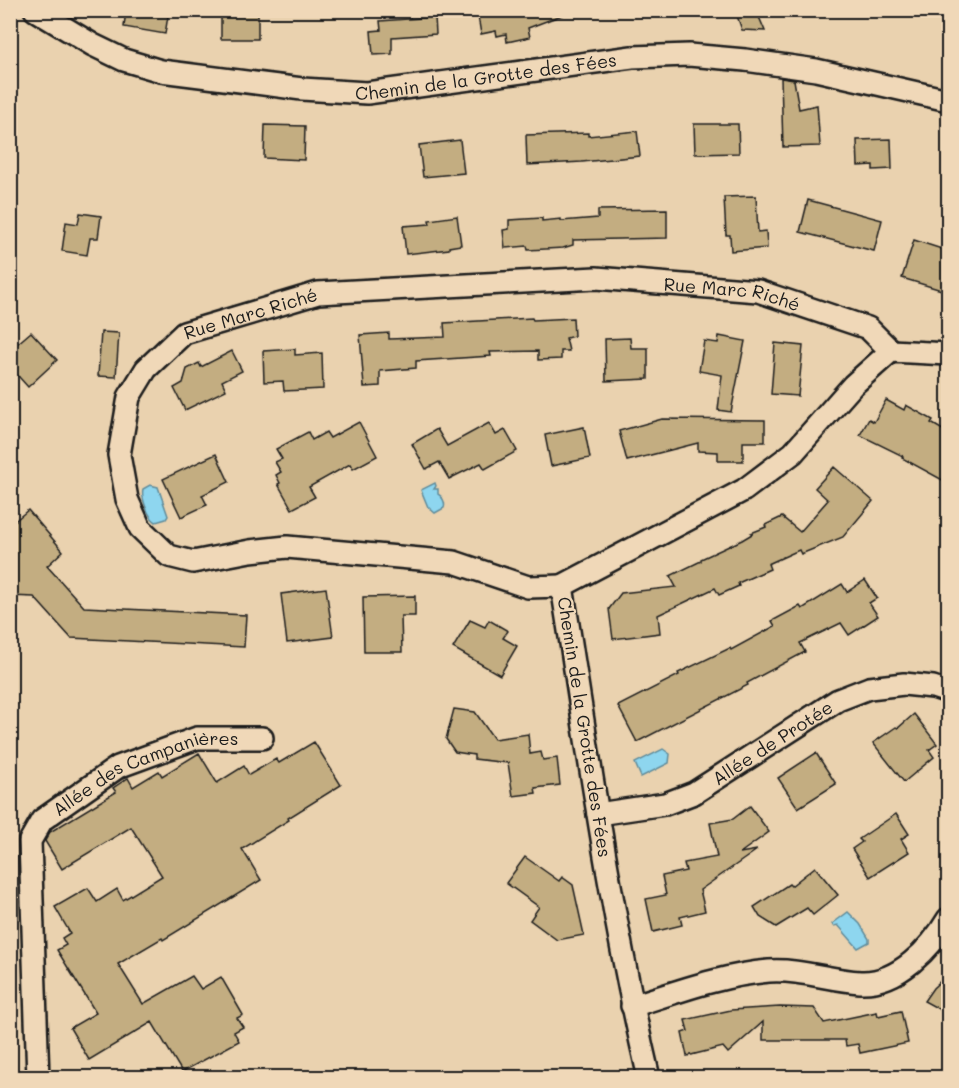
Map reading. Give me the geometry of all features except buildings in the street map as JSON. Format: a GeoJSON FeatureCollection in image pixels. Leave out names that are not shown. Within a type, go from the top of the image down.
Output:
{"type":"FeatureCollection","features":[{"type":"Feature","properties":{"kind":"street","name":"Chemin de la Grotte des Fées"},"geometry":{"type":"LineString","coordinates":[[35,10],[93,45],[124,60],[161,71],[333,92],[367,93],[632,57],[689,55],[816,70],[948,100]]}},
{"type":"Feature","properties":{"kind":"street","name":"Rue Marc Riché"},"geometry":{"type":"LineString","coordinates":[[562,586],[528,587],[454,562],[287,547],[250,551],[193,562],[168,556],[140,528],[127,499],[119,455],[129,397],[146,369],[184,333],[318,293],[596,278],[758,291],[868,328],[891,351]]}},
{"type":"Feature","properties":{"kind":"street","name":"Chemin de la Grotte des Fées"},"geometry":{"type":"LineString","coordinates":[[649,1077],[632,1006],[598,814],[562,586],[744,490],[793,453],[853,385],[891,351]]}},
{"type":"Feature","properties":{"kind":"street"},"geometry":{"type":"LineString","coordinates":[[891,351],[948,354]]}},
{"type":"Feature","properties":{"kind":"street","name":"Allée de Protée"},"geometry":{"type":"LineString","coordinates":[[598,814],[665,804],[694,793],[838,700],[869,688],[904,684],[933,687],[948,692]]}},
{"type":"Feature","properties":{"kind":"street","name":"Allée des Campanières"},"geometry":{"type":"LineString","coordinates":[[38,1077],[30,841],[42,820],[118,767],[197,738],[262,738]]}},
{"type":"Feature","properties":{"kind":"street"},"geometry":{"type":"LineString","coordinates":[[632,1006],[721,979],[770,971],[809,973],[862,982],[886,977],[912,963],[936,939],[948,919]]}},
{"type":"Feature","properties":{"kind":"water"},"geometry":{"type":"Polygon","coordinates":[[[435,483],[434,489],[438,489],[444,508],[435,513],[428,507],[421,490],[435,483]]]}},
{"type":"Feature","properties":{"kind":"water"},"geometry":{"type":"Polygon","coordinates":[[[150,485],[158,487],[168,516],[166,519],[156,522],[148,512],[143,489],[150,485]]]}},
{"type":"Feature","properties":{"kind":"water"},"geometry":{"type":"Polygon","coordinates":[[[663,749],[670,754],[669,763],[641,777],[635,763],[663,749]]]}},
{"type":"Feature","properties":{"kind":"water"},"geometry":{"type":"Polygon","coordinates":[[[848,912],[860,924],[869,939],[869,942],[858,948],[838,925],[832,924],[848,912]]]}}]}
